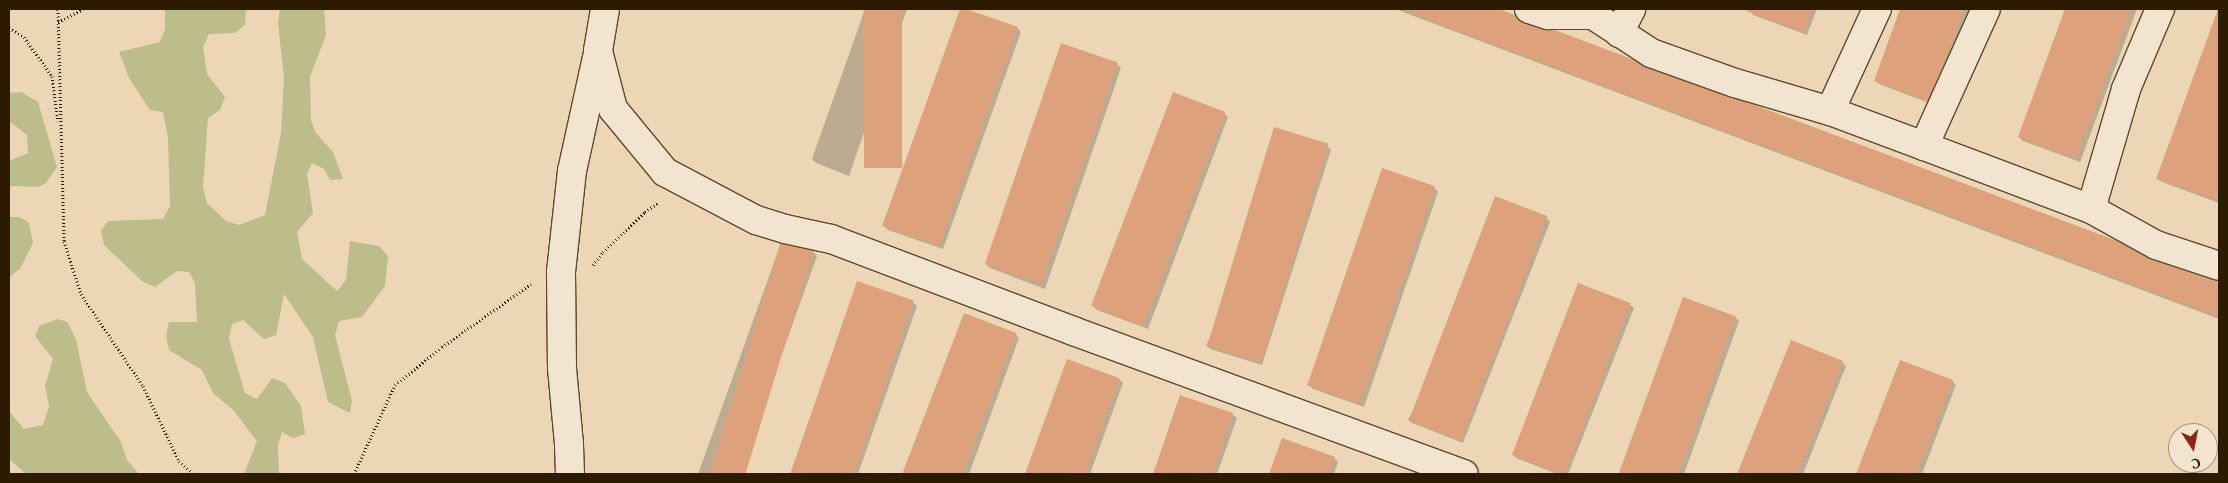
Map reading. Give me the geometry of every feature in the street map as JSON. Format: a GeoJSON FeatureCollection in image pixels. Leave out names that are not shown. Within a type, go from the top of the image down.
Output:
{"type":"FeatureCollection","features":[{"type":"Feature","properties":{"kind":"street"},"geometry":{"type":"LineString","coordinates":[[570,474],[562,368],[561,272],[572,171],[598,51],[605,9]]}},
{"type":"Feature","properties":{"kind":"street"},"geometry":{"type":"LineString","coordinates":[[1529,9],[1548,15],[1594,12],[1619,33],[1651,53],[1735,83],[1830,111],[1924,146],[2091,209],[2156,245],[2219,266]]}},
{"type":"Feature","properties":{"kind":"street"},"geometry":{"type":"LineString","coordinates":[[1619,33],[1631,9]]}},
{"type":"Feature","properties":{"kind":"street"},"geometry":{"type":"LineString","coordinates":[[1830,111],[1877,9]]}},
{"type":"Feature","properties":{"kind":"street"},"geometry":{"type":"LineString","coordinates":[[1924,146],[1986,9]]}},
{"type":"Feature","properties":{"kind":"street"},"geometry":{"type":"LineString","coordinates":[[2091,209],[2126,89],[2160,9]]}},
{"type":"Feature","properties":{"kind":"street"},"geometry":{"type":"LineString","coordinates":[[598,51],[613,109],[665,172],[756,220],[785,230],[831,239],[1073,331],[1464,474]]}},
{"type":"Feature","properties":{"kind":"path"},"geometry":{"type":"LineString","coordinates":[[58,9],[64,241],[80,294],[144,386],[179,461],[193,474]]}},
{"type":"Feature","properties":{"kind":"path"},"geometry":{"type":"LineString","coordinates":[[58,23],[83,9]]}},
{"type":"Feature","properties":{"kind":"path"},"geometry":{"type":"LineString","coordinates":[[9,28],[24,37],[52,76],[60,137]]}},
{"type":"Feature","properties":{"kind":"path"},"geometry":{"type":"LineString","coordinates":[[592,267],[602,252],[645,212],[686,183]]}},
{"type":"Feature","properties":{"kind":"path"},"geometry":{"type":"LineString","coordinates":[[354,474],[395,385],[442,347],[532,284]]}},
{"type":"Feature","properties":{"kind":"green space"},"geometry":{"type":"Polygon","coordinates":[[[165,9],[246,9],[245,25],[235,33],[209,34],[203,47],[207,74],[225,97],[220,110],[208,118],[203,188],[207,203],[226,221],[239,225],[265,215],[281,133],[284,78],[278,22],[280,9],[324,9],[326,35],[310,77],[311,120],[315,132],[333,152],[343,179],[330,180],[324,169],[312,163],[307,174],[313,213],[297,232],[302,259],[337,291],[346,280],[350,241],[379,246],[388,256],[385,286],[362,317],[339,321],[335,335],[352,401],[350,413],[328,402],[313,337],[284,294],[276,335],[264,339],[243,320],[232,324],[229,339],[245,393],[257,399],[272,378],[285,383],[301,406],[305,434],[293,438],[282,432],[278,445],[279,474],[244,474],[257,441],[233,410],[213,393],[202,370],[169,350],[166,336],[169,322],[197,322],[195,283],[189,272],[177,271],[155,287],[142,281],[104,245],[101,231],[108,221],[163,219],[170,206],[168,138],[163,112],[150,110],[129,78],[119,52],[160,42],[165,29],[165,9]]]}},
{"type":"Feature","properties":{"kind":"green space"},"geometry":{"type":"Polygon","coordinates":[[[21,92],[38,102],[57,167],[46,183],[38,187],[9,186],[9,161],[28,153],[27,135],[9,121],[9,93],[21,92]]]}},
{"type":"Feature","properties":{"kind":"green space"},"geometry":{"type":"Polygon","coordinates":[[[9,217],[20,217],[29,223],[33,243],[20,269],[9,277],[9,217]]]}},
{"type":"Feature","properties":{"kind":"green space"},"geometry":{"type":"Polygon","coordinates":[[[58,319],[67,322],[76,339],[87,392],[121,442],[127,460],[139,474],[26,474],[9,459],[9,411],[24,429],[43,425],[49,406],[45,386],[53,359],[35,336],[39,326],[58,319]]]}},
{"type":"Feature","properties":{"kind":"building"},"geometry":{"type":"Polygon","coordinates":[[[864,9],[902,9],[902,168],[864,168],[864,9]]]}},
{"type":"Feature","properties":{"kind":"building"},"geometry":{"type":"Polygon","coordinates":[[[960,9],[966,9],[1018,27],[939,246],[882,226],[960,9]]]}},
{"type":"Feature","properties":{"kind":"building"},"geometry":{"type":"Polygon","coordinates":[[[1400,9],[1499,9],[2219,279],[2219,317],[1400,9]]]}},
{"type":"Feature","properties":{"kind":"building"},"geometry":{"type":"Polygon","coordinates":[[[1748,9],[1812,9],[1803,32],[1747,11],[1748,9]]]}},
{"type":"Feature","properties":{"kind":"building"},"geometry":{"type":"Polygon","coordinates":[[[1900,9],[1964,9],[1930,102],[1874,81],[1900,9]]]}},
{"type":"Feature","properties":{"kind":"building"},"geometry":{"type":"Polygon","coordinates":[[[2065,9],[2131,9],[2076,158],[2018,137],[2065,9]]]}},
{"type":"Feature","properties":{"kind":"building"},"geometry":{"type":"Polygon","coordinates":[[[2218,9],[2219,187],[2215,199],[2156,179],[2218,9]]]}},
{"type":"Feature","properties":{"kind":"building"},"geometry":{"type":"Polygon","coordinates":[[[1061,43],[1118,63],[1042,284],[985,264],[1061,43]]]}},
{"type":"Feature","properties":{"kind":"building"},"geometry":{"type":"Polygon","coordinates":[[[1173,92],[1225,112],[1143,326],[1091,306],[1173,92]]]}},
{"type":"Feature","properties":{"kind":"building"},"geometry":{"type":"Polygon","coordinates":[[[1274,127],[1329,144],[1262,363],[1207,346],[1274,127]]]}},
{"type":"Feature","properties":{"kind":"building"},"geometry":{"type":"Polygon","coordinates":[[[1382,168],[1435,186],[1360,404],[1307,385],[1382,168]]]}},
{"type":"Feature","properties":{"kind":"building"},"geometry":{"type":"Polygon","coordinates":[[[1495,196],[1547,216],[1461,441],[1409,421],[1495,196]]]}},
{"type":"Feature","properties":{"kind":"building"},"geometry":{"type":"Polygon","coordinates":[[[781,241],[814,251],[745,474],[710,474],[781,241]]]}},
{"type":"Feature","properties":{"kind":"building"},"geometry":{"type":"Polygon","coordinates":[[[857,281],[914,301],[854,474],[791,474],[857,281]]]}},
{"type":"Feature","properties":{"kind":"building"},"geometry":{"type":"Polygon","coordinates":[[[1578,283],[1630,303],[1565,474],[1512,455],[1578,283]]]}},
{"type":"Feature","properties":{"kind":"building"},"geometry":{"type":"Polygon","coordinates":[[[1683,297],[1736,316],[1678,474],[1619,474],[1683,297]]]}},
{"type":"Feature","properties":{"kind":"building"},"geometry":{"type":"Polygon","coordinates":[[[964,313],[1016,333],[962,474],[902,474],[964,313]]]}},
{"type":"Feature","properties":{"kind":"building"},"geometry":{"type":"Polygon","coordinates":[[[1791,340],[1843,361],[1797,474],[1737,474],[1791,340]]]}},
{"type":"Feature","properties":{"kind":"building"},"geometry":{"type":"Polygon","coordinates":[[[1067,359],[1119,378],[1085,474],[1025,474],[1067,359]]]}},
{"type":"Feature","properties":{"kind":"building"},"geometry":{"type":"Polygon","coordinates":[[[1900,360],[1953,380],[1916,474],[1856,474],[1900,360]]]}},
{"type":"Feature","properties":{"kind":"building"},"geometry":{"type":"Polygon","coordinates":[[[1180,395],[1233,413],[1212,474],[1153,474],[1180,395]]]}},
{"type":"Feature","properties":{"kind":"building"},"geometry":{"type":"Polygon","coordinates":[[[1282,438],[1335,457],[1328,474],[1269,474],[1282,438]]]}}]}
